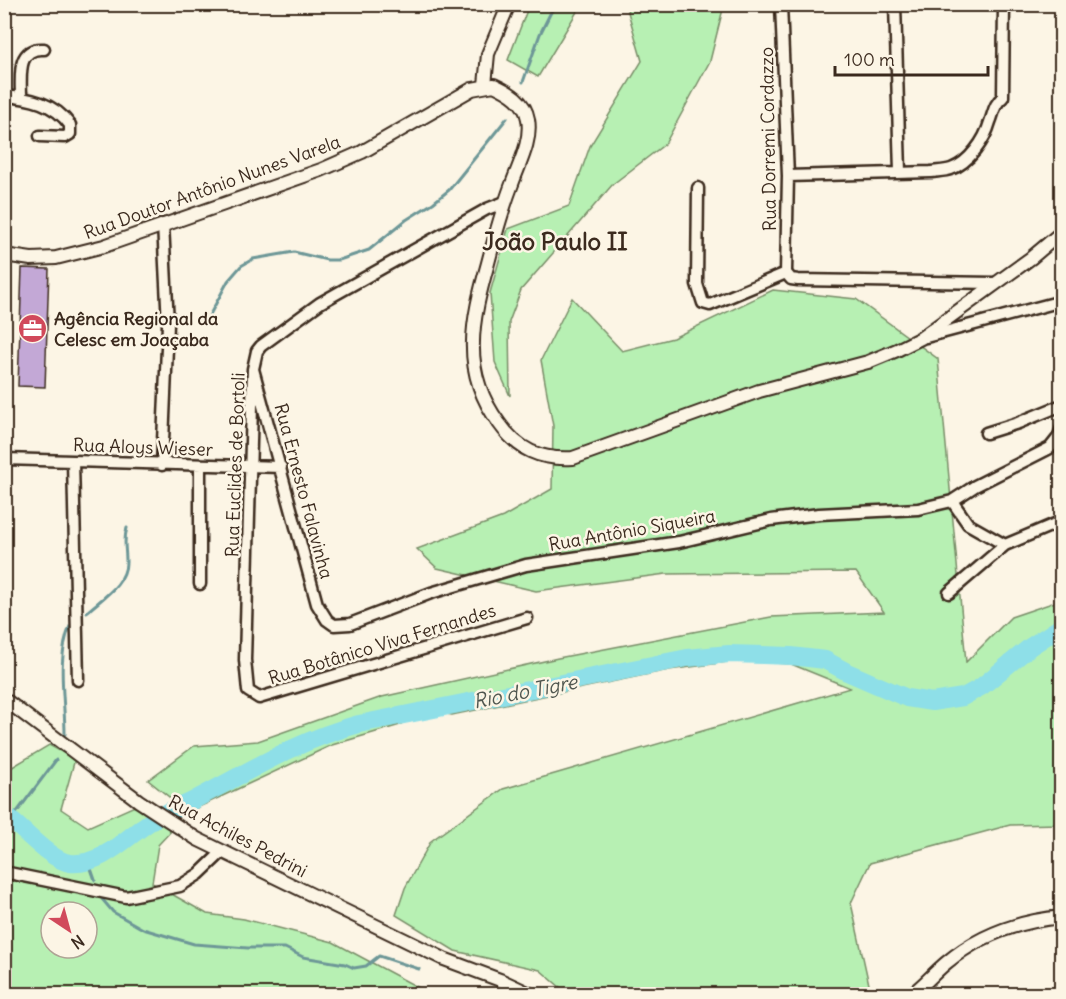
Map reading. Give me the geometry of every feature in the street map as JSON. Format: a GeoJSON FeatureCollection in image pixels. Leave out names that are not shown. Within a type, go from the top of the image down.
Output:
{"type":"FeatureCollection","features":[{"type":"Feature","properties":{"kind":"street"},"geometry":{"type":"LineString","coordinates":[[509,4],[488,54],[485,85],[495,85],[508,91],[519,100],[528,117],[528,138],[505,202],[477,300],[473,321],[472,357],[486,405],[506,433],[530,452],[555,459],[573,458],[759,391],[868,362],[921,338],[1062,301]]}},
{"type":"Feature","properties":{"kind":"street","name":"Rua Dorremi Cordazzo"},"geometry":{"type":"LineString","coordinates":[[781,4],[788,176],[786,273]]}},
{"type":"Feature","properties":{"kind":"street"},"geometry":{"type":"LineString","coordinates":[[896,4],[900,172]]}},
{"type":"Feature","properties":{"kind":"street"},"geometry":{"type":"LineString","coordinates":[[788,176],[931,172],[959,165],[969,157],[987,131],[994,106],[1003,97],[1004,4]]}},
{"type":"Feature","properties":{"kind":"street"},"geometry":{"type":"LineString","coordinates":[[21,97],[24,56],[30,50],[44,49]]}},
{"type":"Feature","properties":{"kind":"street","name":"Rua Doutor Antônio Nunes Varela"},"geometry":{"type":"LineString","coordinates":[[4,255],[31,259],[75,255],[340,162],[362,152],[472,89],[485,85]]}},
{"type":"Feature","properties":{"kind":"street"},"geometry":{"type":"LineString","coordinates":[[4,96],[21,97],[50,105],[70,125],[70,134],[65,137],[40,136]]}},
{"type":"Feature","properties":{"kind":"street"},"geometry":{"type":"LineString","coordinates":[[698,188],[697,284],[702,303],[710,305],[786,273],[791,279],[798,280],[995,283]]}},
{"type":"Feature","properties":{"kind":"street","name":"Rua Euclides de Bortoli"},"geometry":{"type":"LineString","coordinates":[[248,692],[245,660],[253,369],[257,351],[320,303],[487,209],[505,202]]}},
{"type":"Feature","properties":{"kind":"street"},"geometry":{"type":"LineString","coordinates":[[162,465],[168,324],[163,224]]}},
{"type":"Feature","properties":{"kind":"street"},"geometry":{"type":"LineString","coordinates":[[921,338],[1031,258],[1062,232]]}},
{"type":"Feature","properties":{"kind":"street","name":"Rua Ernesto Falavinha"},"geometry":{"type":"LineString","coordinates":[[253,369],[317,604],[327,620]]}},
{"type":"Feature","properties":{"kind":"street"},"geometry":{"type":"LineString","coordinates":[[986,433],[1062,405]]}},
{"type":"Feature","properties":{"kind":"street","name":"Rua Antônio Siqueira"},"geometry":{"type":"LineString","coordinates":[[327,620],[334,625],[350,624],[431,594],[526,565],[679,542],[771,520],[819,513],[918,509],[952,501],[975,486],[1050,448],[1062,428]]}},
{"type":"Feature","properties":{"kind":"street","name":"Rua Aloys Wieser"},"geometry":{"type":"LineString","coordinates":[[4,459],[252,468],[280,467]]}},
{"type":"Feature","properties":{"kind":"street"},"geometry":{"type":"LineString","coordinates":[[73,462],[78,680]]}},
{"type":"Feature","properties":{"kind":"street"},"geometry":{"type":"LineString","coordinates":[[200,466],[200,585]]}},
{"type":"Feature","properties":{"kind":"street"},"geometry":{"type":"LineString","coordinates":[[952,501],[968,524],[1005,545]]}},
{"type":"Feature","properties":{"kind":"street"},"geometry":{"type":"LineString","coordinates":[[949,593],[1005,545],[1062,521]]}},
{"type":"Feature","properties":{"kind":"street","name":"Rua Botânico Viva Fernandes"},"geometry":{"type":"LineString","coordinates":[[248,692],[259,698],[527,618]]}},
{"type":"Feature","properties":{"kind":"street","name":"Rua Achiles Pedrini"},"geometry":{"type":"LineString","coordinates":[[4,699],[139,801],[176,826],[222,852],[444,959],[530,994]]}},
{"type":"Feature","properties":{"kind":"street"},"geometry":{"type":"LineString","coordinates":[[4,872],[126,897],[180,886],[199,874],[222,852]]}},
{"type":"Feature","properties":{"kind":"street"},"geometry":{"type":"LineString","coordinates":[[912,994],[947,962],[985,937],[1030,921],[1062,917]]}},
{"type":"Feature","properties":{"kind":"green space"},"geometry":{"type":"Polygon","coordinates":[[[529,5],[581,5],[538,77],[508,60],[529,5]]]}},
{"type":"Feature","properties":{"kind":"green space"},"geometry":{"type":"Polygon","coordinates":[[[626,5],[724,5],[710,61],[665,144],[613,184],[521,290],[509,322],[510,396],[495,362],[490,293],[508,229],[569,206],[590,146],[642,61],[626,5]]]}},
{"type":"Feature","properties":{"kind":"green space"},"geometry":{"type":"Polygon","coordinates":[[[773,290],[856,299],[938,359],[966,662],[1011,617],[1061,600],[1061,824],[1010,825],[870,863],[851,903],[870,989],[866,994],[568,994],[540,970],[455,951],[396,915],[405,888],[431,841],[503,789],[850,688],[791,664],[735,661],[669,670],[452,715],[417,716],[400,725],[332,745],[188,812],[148,780],[194,746],[258,741],[382,697],[558,658],[771,617],[884,612],[856,572],[666,574],[536,591],[437,568],[417,549],[503,517],[552,489],[553,426],[541,360],[572,298],[622,351],[673,338],[773,290]]]}},
{"type":"Feature","properties":{"kind":"green space"},"geometry":{"type":"Polygon","coordinates":[[[49,745],[75,759],[61,809],[88,827],[139,804],[172,830],[158,845],[152,883],[207,914],[244,919],[333,942],[421,989],[416,994],[5,994],[4,772],[49,745]]]}},
{"type":"Feature","properties":{"kind":"building","name":"Agência Regional da Celesc em Joaçaba"},"geometry":{"type":"Polygon","coordinates":[[[22,268],[49,269],[45,387],[18,386],[22,268]]]}},
{"type":"Feature","properties":{"kind":"waterway"},"geometry":{"type":"LineString","coordinates":[[523,82],[540,34],[555,4]]}},
{"type":"Feature","properties":{"kind":"waterway"},"geometry":{"type":"LineString","coordinates":[[207,320],[228,281],[241,266],[253,259],[294,252],[327,260],[339,260],[369,250],[449,190],[507,118]]}},
{"type":"Feature","properties":{"kind":"waterway"},"geometry":{"type":"LineString","coordinates":[[87,612],[112,590],[122,577],[126,561],[127,528]]}},
{"type":"Feature","properties":{"kind":"waterway"},"geometry":{"type":"LineString","coordinates":[[65,734],[62,665],[70,626]]}},
{"type":"Feature","properties":{"kind":"waterway","name":"Rio do Tigre"},"geometry":{"type":"LineString","coordinates":[[4,817],[11,820],[55,857],[70,863],[82,863],[104,855],[158,817],[277,756],[316,738],[359,724],[687,658],[729,654],[791,656],[825,660],[907,698],[932,702],[963,697],[981,687],[1030,647],[1062,626]]}},
{"type":"Feature","properties":{"kind":"waterway"},"geometry":{"type":"LineString","coordinates":[[11,820],[56,760]]}},
{"type":"Feature","properties":{"kind":"waterway"},"geometry":{"type":"LineString","coordinates":[[88,860],[95,880]]}},
{"type":"Feature","properties":{"kind":"waterway"},"geometry":{"type":"LineString","coordinates":[[102,899],[113,912],[143,929],[194,944],[285,948],[303,957],[345,964],[354,968],[366,966],[379,956],[419,969]]}},
{"type":"Feature","properties":{"kind":"place","name":"Agência Regional da Celesc em Joaçaba"},"geometry":{"type":"Point","coordinates":[33,328]}},
{"type":"Feature","properties":{"kind":"district","name":"João Paulo II"},"geometry":{"type":"Point","coordinates":[555,241]}}]}
